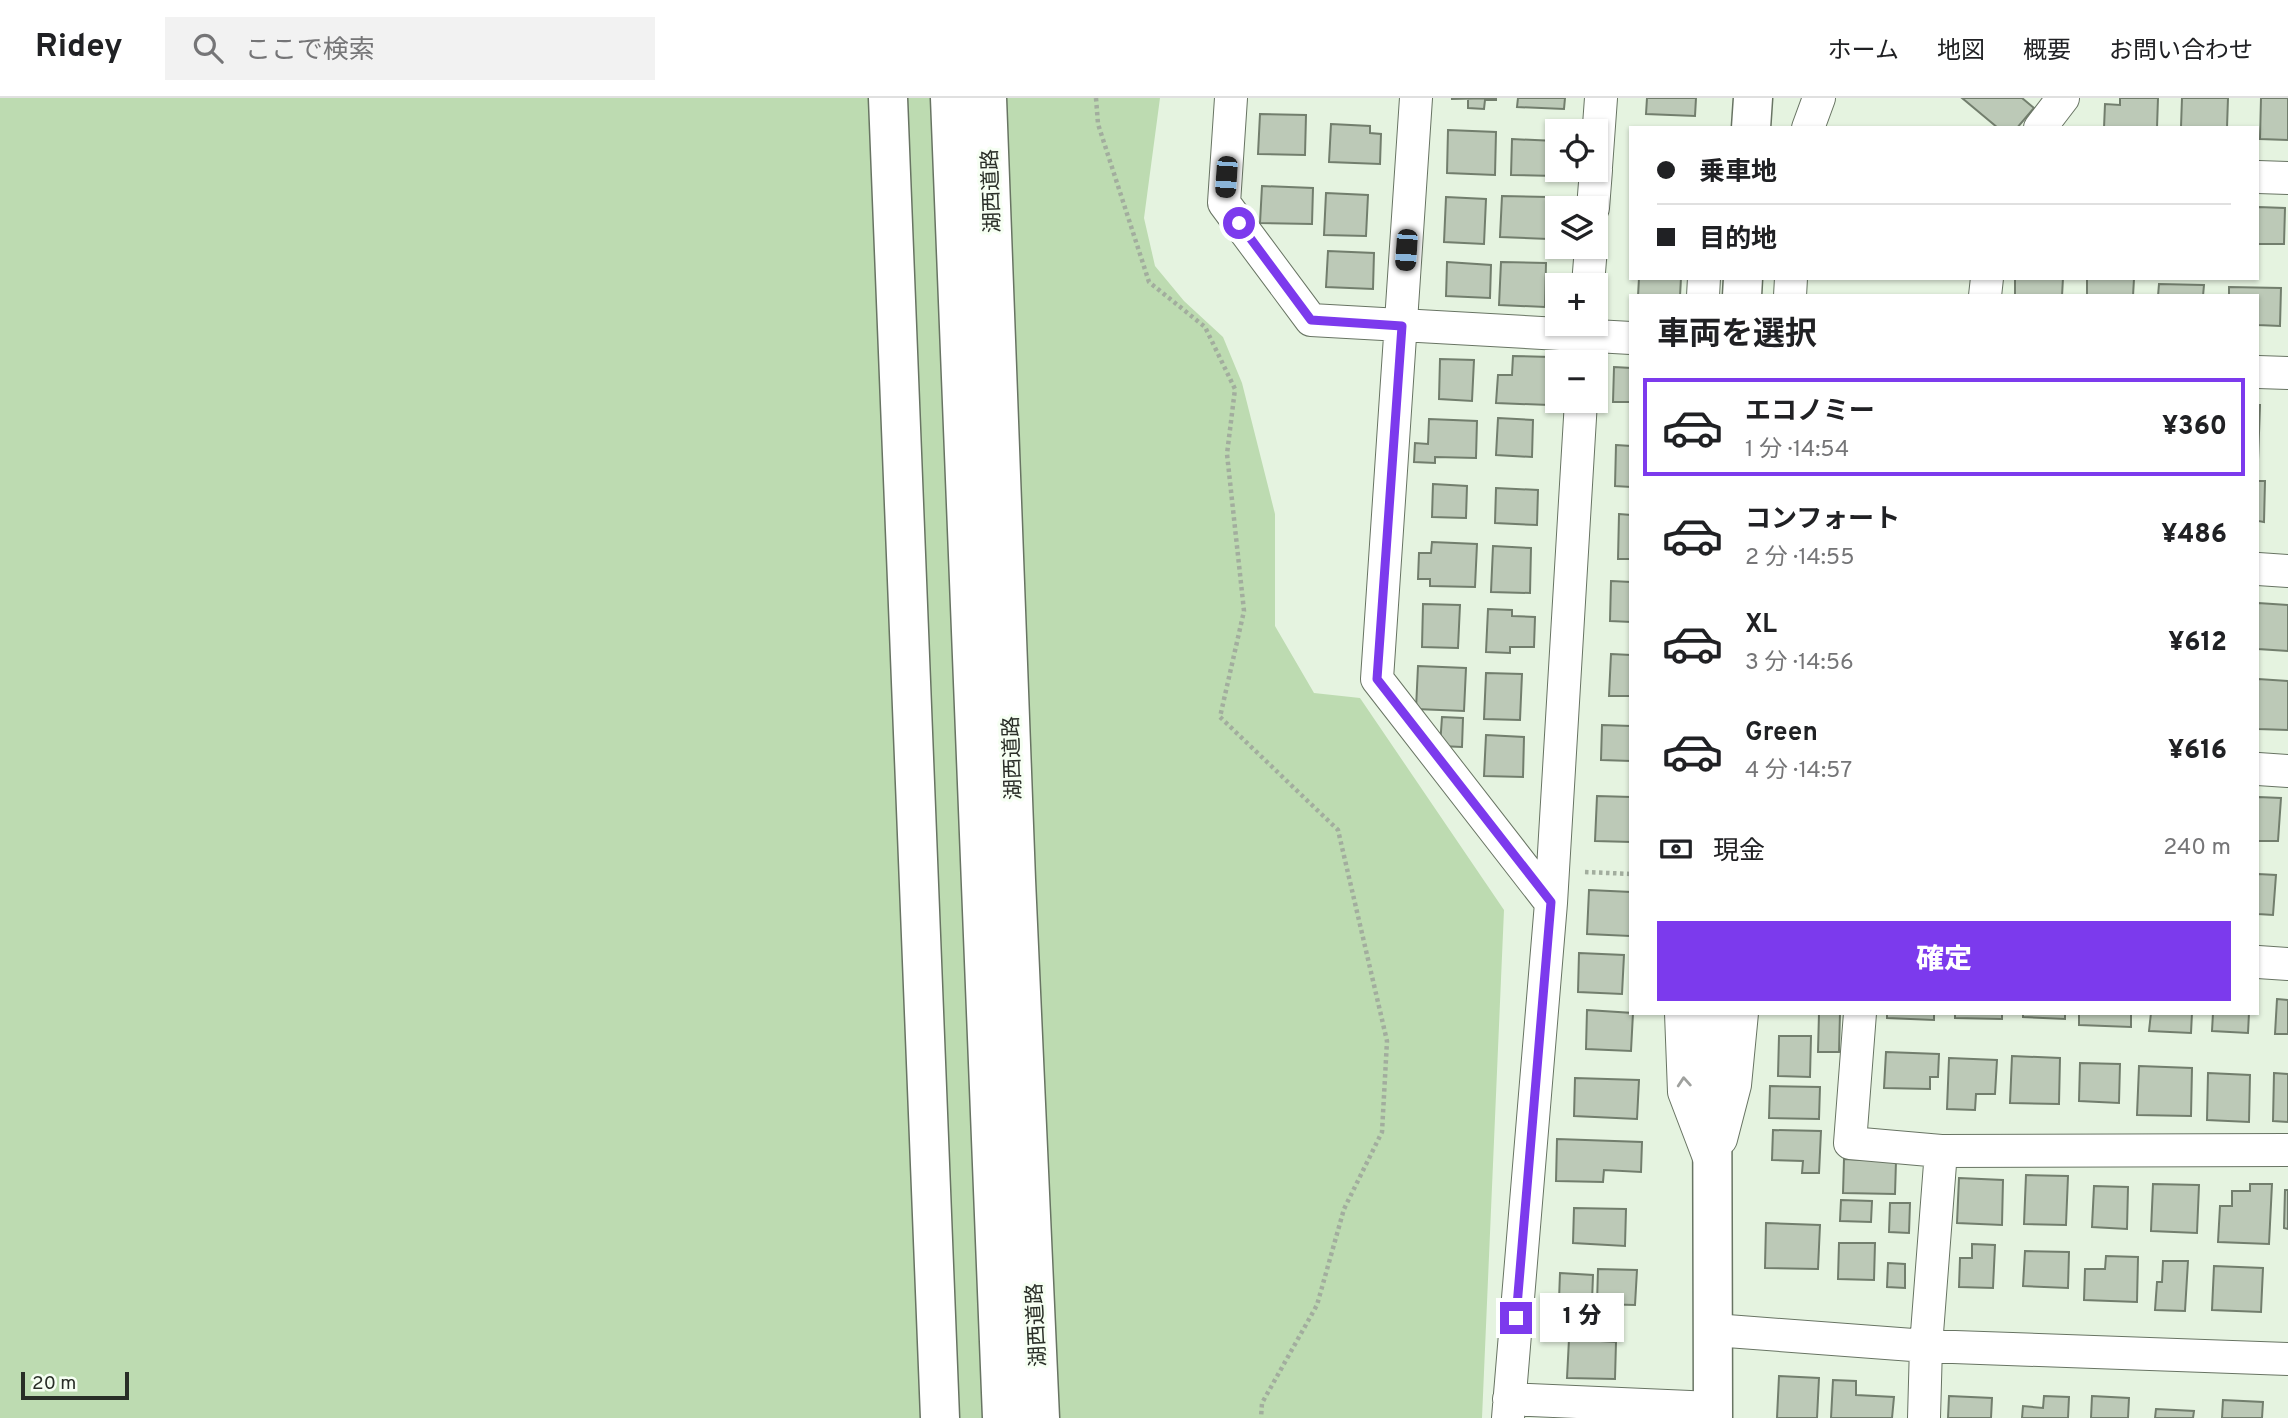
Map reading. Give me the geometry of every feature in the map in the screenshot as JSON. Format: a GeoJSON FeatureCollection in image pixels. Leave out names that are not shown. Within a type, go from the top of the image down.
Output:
{"type":"FeatureCollection","features":[{"type":"Feature","properties":{"kind":"main road"},"geometry":{"type":"LineString","coordinates":[[888,98],[940,1418]]}},
{"type":"Feature","properties":{"kind":"main road","name":"湖西道路"},"geometry":{"type":"LineString","coordinates":[[950,98],[1002,1418]]}},
{"type":"Feature","properties":{"kind":"main road","name":"湖西道路"},"geometry":{"type":"LineString","coordinates":[[987,98],[1040,1418]]}},
{"type":"Feature","properties":{"kind":"main road"},"geometry":{"type":"LineString","coordinates":[[1751,126],[1753,98]]}},
{"type":"Feature","properties":{"kind":"main road"},"geometry":{"type":"LineString","coordinates":[[1712,1015],[1713,1413]]}},
{"type":"Feature","properties":{"kind":"street"},"geometry":{"type":"LineString","coordinates":[[1231,98],[1224,203],[1311,320],[1584,340],[1629,338]]}},
{"type":"Feature","properties":{"kind":"street"},"geometry":{"type":"LineString","coordinates":[[1416,98],[1377,679],[1551,902]]}},
{"type":"Feature","properties":{"kind":"street"},"geometry":{"type":"LineString","coordinates":[[1600,119],[1601,98]]}},
{"type":"Feature","properties":{"kind":"street"},"geometry":{"type":"LineString","coordinates":[[1732,126],[1740,98]]}},
{"type":"Feature","properties":{"kind":"street"},"geometry":{"type":"LineString","coordinates":[[1809,126],[1819,98]]}},
{"type":"Feature","properties":{"kind":"street"},"geometry":{"type":"LineString","coordinates":[[2042,126],[2063,98]]}},
{"type":"Feature","properties":{"kind":"street"},"geometry":{"type":"LineString","coordinates":[[2259,177],[2288,178]]}},
{"type":"Feature","properties":{"kind":"street"},"geometry":{"type":"LineString","coordinates":[[2259,372],[2288,373]]}},
{"type":"Feature","properties":{"kind":"street"},"geometry":{"type":"LineString","coordinates":[[1580,413],[1551,902],[1508,1409],[1713,1413]]}},
{"type":"Feature","properties":{"kind":"street"},"geometry":{"type":"LineString","coordinates":[[2259,569],[2288,571]]}},
{"type":"Feature","properties":{"kind":"street"},"geometry":{"type":"LineString","coordinates":[[2259,769],[2288,771]]}},
{"type":"Feature","properties":{"kind":"street"},"geometry":{"type":"LineString","coordinates":[[2259,962],[2288,964]]}},
{"type":"Feature","properties":{"kind":"street"},"geometry":{"type":"LineString","coordinates":[[1681,1015],[1684,1092],[1713,1169]]}},
{"type":"Feature","properties":{"kind":"street"},"geometry":{"type":"LineString","coordinates":[[1713,1169],[1735,1085],[1742,1015]]}},
{"type":"Feature","properties":{"kind":"street"},"geometry":{"type":"LineString","coordinates":[[1860,1015],[1850,1143],[1941,1151],[2288,1150]]}},
{"type":"Feature","properties":{"kind":"street"},"geometry":{"type":"LineString","coordinates":[[1924,1418],[1926,1346],[1941,1151]]}},
{"type":"Feature","properties":{"kind":"street"},"geometry":{"type":"LineString","coordinates":[[1714,1330],[1926,1346],[2288,1359]]}},
{"type":"Feature","properties":{"kind":"path"},"geometry":{"type":"LineString","coordinates":[[1096,98],[1098,124],[1149,282],[1205,327],[1235,389],[1227,454],[1244,611],[1220,717],[1338,830],[1387,1041],[1382,1132],[1344,1209],[1317,1305],[1262,1403],[1261,1418]]}},
{"type":"Feature","properties":{"kind":"path"},"geometry":{"type":"LineString","coordinates":[[1553,870],[1629,874]]}},
{"type":"Feature","properties":{"kind":"green space"},"geometry":{"type":"Polygon","coordinates":[[[0,98],[1160,98],[1144,218],[1155,266],[1184,301],[1223,337],[1242,383],[1275,514],[1275,626],[1314,693],[1360,698],[1504,910],[1482,1418],[0,1418],[0,98]]]}},
{"type":"Feature","properties":{"kind":"building"},"geometry":{"type":"Polygon","coordinates":[[[1496,98],[1485,100],[1484,109],[1468,108],[1468,99],[1451,99],[1496,98]]]}},
{"type":"Feature","properties":{"kind":"building"},"geometry":{"type":"Polygon","coordinates":[[[1518,98],[1565,98],[1564,109],[1517,107],[1518,98]]]}},
{"type":"Feature","properties":{"kind":"building"},"geometry":{"type":"Polygon","coordinates":[[[1647,98],[1696,98],[1695,116],[1646,114],[1647,98]]]}},
{"type":"Feature","properties":{"kind":"building"},"geometry":{"type":"Polygon","coordinates":[[[1962,98],[2022,98],[2034,108],[2019,126],[1996,126],[1962,98]]]}},
{"type":"Feature","properties":{"kind":"building"},"geometry":{"type":"Polygon","coordinates":[[[2120,98],[2158,98],[2157,126],[2104,126],[2105,104],[2120,105],[2120,98]]]}},
{"type":"Feature","properties":{"kind":"building"},"geometry":{"type":"Polygon","coordinates":[[[2182,98],[2228,98],[2227,126],[2181,126],[2182,98]]]}},
{"type":"Feature","properties":{"kind":"building"},"geometry":{"type":"Polygon","coordinates":[[[2261,98],[2288,98],[2288,140],[2260,139],[2261,98]]]}},
{"type":"Feature","properties":{"kind":"building"},"geometry":{"type":"Polygon","coordinates":[[[1260,114],[1306,115],[1305,155],[1258,154],[1260,114]]]}},
{"type":"Feature","properties":{"kind":"building"},"geometry":{"type":"Polygon","coordinates":[[[1331,124],[1370,126],[1370,133],[1381,134],[1380,164],[1329,162],[1331,124]]]}},
{"type":"Feature","properties":{"kind":"building"},"geometry":{"type":"Polygon","coordinates":[[[1448,130],[1496,132],[1495,175],[1447,173],[1448,130]]]}},
{"type":"Feature","properties":{"kind":"building"},"geometry":{"type":"Polygon","coordinates":[[[1512,139],[1545,140],[1545,176],[1511,175],[1512,139]]]}},
{"type":"Feature","properties":{"kind":"building"},"geometry":{"type":"Polygon","coordinates":[[[1262,186],[1313,188],[1312,224],[1260,223],[1262,186]]]}},
{"type":"Feature","properties":{"kind":"building"},"geometry":{"type":"Polygon","coordinates":[[[1326,193],[1368,195],[1366,236],[1324,235],[1326,193]]]}},
{"type":"Feature","properties":{"kind":"building"},"geometry":{"type":"Polygon","coordinates":[[[1502,196],[1545,197],[1545,239],[1500,237],[1502,196]]]}},
{"type":"Feature","properties":{"kind":"building"},"geometry":{"type":"Polygon","coordinates":[[[1446,197],[1486,199],[1484,244],[1444,242],[1446,197]]]}},
{"type":"Feature","properties":{"kind":"building"},"geometry":{"type":"Polygon","coordinates":[[[2259,207],[2285,208],[2284,244],[2259,244],[2259,207]]]}},
{"type":"Feature","properties":{"kind":"building"},"geometry":{"type":"Polygon","coordinates":[[[1328,251],[1374,253],[1373,289],[1326,287],[1328,251]]]}},
{"type":"Feature","properties":{"kind":"building"},"geometry":{"type":"Polygon","coordinates":[[[1447,262],[1491,265],[1490,298],[1446,296],[1447,262]]]}},
{"type":"Feature","properties":{"kind":"building"},"geometry":{"type":"Polygon","coordinates":[[[1501,262],[1546,263],[1545,307],[1499,305],[1501,262]]]}},
{"type":"Feature","properties":{"kind":"building"},"geometry":{"type":"Polygon","coordinates":[[[1639,280],[1681,280],[1680,294],[1638,294],[1639,280]]]}},
{"type":"Feature","properties":{"kind":"building"},"geometry":{"type":"Polygon","coordinates":[[[2015,280],[2063,280],[2062,294],[2015,294],[2015,280]]]}},
{"type":"Feature","properties":{"kind":"building"},"geometry":{"type":"Polygon","coordinates":[[[2087,280],[2134,280],[2133,294],[2087,294],[2087,280]]]}},
{"type":"Feature","properties":{"kind":"building"},"geometry":{"type":"Polygon","coordinates":[[[2159,284],[2204,285],[2203,294],[2158,294],[2159,284]]]}},
{"type":"Feature","properties":{"kind":"building"},"geometry":{"type":"Polygon","coordinates":[[[2229,287],[2281,288],[2280,326],[2259,325],[2259,294],[2229,294],[2229,287]]]}},
{"type":"Feature","properties":{"kind":"building"},"geometry":{"type":"Polygon","coordinates":[[[1513,356],[1545,357],[1545,405],[1496,403],[1498,375],[1512,375],[1513,356]]]}},
{"type":"Feature","properties":{"kind":"building"},"geometry":{"type":"Polygon","coordinates":[[[1440,359],[1474,360],[1472,401],[1439,399],[1440,359]]]}},
{"type":"Feature","properties":{"kind":"building"},"geometry":{"type":"Polygon","coordinates":[[[1614,367],[1629,368],[1629,402],[1613,402],[1614,367]]]}},
{"type":"Feature","properties":{"kind":"building"},"geometry":{"type":"Polygon","coordinates":[[[1498,418],[1533,420],[1532,457],[1496,455],[1498,418]]]}},
{"type":"Feature","properties":{"kind":"building"},"geometry":{"type":"Polygon","coordinates":[[[1429,419],[1477,421],[1476,458],[1435,457],[1435,463],[1414,462],[1415,443],[1428,444],[1429,419]]]}},
{"type":"Feature","properties":{"kind":"building"},"geometry":{"type":"Polygon","coordinates":[[[1616,445],[1629,446],[1629,487],[1615,486],[1616,445]]]}},
{"type":"Feature","properties":{"kind":"building"},"geometry":{"type":"Polygon","coordinates":[[[2259,481],[2265,481],[2264,522],[2259,521],[2259,481]]]}},
{"type":"Feature","properties":{"kind":"building"},"geometry":{"type":"Polygon","coordinates":[[[1433,484],[1467,486],[1466,518],[1432,517],[1433,484]]]}},
{"type":"Feature","properties":{"kind":"building"},"geometry":{"type":"Polygon","coordinates":[[[1496,488],[1538,490],[1537,525],[1495,523],[1496,488]]]}},
{"type":"Feature","properties":{"kind":"building"},"geometry":{"type":"Polygon","coordinates":[[[1619,514],[1629,515],[1629,559],[1618,559],[1619,514]]]}},
{"type":"Feature","properties":{"kind":"building"},"geometry":{"type":"Polygon","coordinates":[[[1432,542],[1477,544],[1475,587],[1430,586],[1430,579],[1418,579],[1419,553],[1431,553],[1432,542]]]}},
{"type":"Feature","properties":{"kind":"building"},"geometry":{"type":"Polygon","coordinates":[[[1493,546],[1531,548],[1530,593],[1491,592],[1493,546]]]}},
{"type":"Feature","properties":{"kind":"building"},"geometry":{"type":"Polygon","coordinates":[[[1611,581],[1629,582],[1629,622],[1610,621],[1611,581]]]}},
{"type":"Feature","properties":{"kind":"building"},"geometry":{"type":"Polygon","coordinates":[[[2259,603],[2288,605],[2288,651],[2259,649],[2259,603]]]}},
{"type":"Feature","properties":{"kind":"building"},"geometry":{"type":"Polygon","coordinates":[[[1423,604],[1460,605],[1458,648],[1422,647],[1423,604]]]}},
{"type":"Feature","properties":{"kind":"building"},"geometry":{"type":"Polygon","coordinates":[[[1488,609],[1512,610],[1512,616],[1535,617],[1534,647],[1510,647],[1510,653],[1486,652],[1488,609]]]}},
{"type":"Feature","properties":{"kind":"building"},"geometry":{"type":"Polygon","coordinates":[[[1611,654],[1629,655],[1629,696],[1609,696],[1611,654]]]}},
{"type":"Feature","properties":{"kind":"building"},"geometry":{"type":"Polygon","coordinates":[[[1418,666],[1466,668],[1464,711],[1416,709],[1418,666]]]}},
{"type":"Feature","properties":{"kind":"building"},"geometry":{"type":"Polygon","coordinates":[[[1486,673],[1522,674],[1520,720],[1484,719],[1486,673]]]}},
{"type":"Feature","properties":{"kind":"building"},"geometry":{"type":"Polygon","coordinates":[[[2259,679],[2288,681],[2288,730],[2259,729],[2259,679]]]}},
{"type":"Feature","properties":{"kind":"building"},"geometry":{"type":"Polygon","coordinates":[[[1442,717],[1463,718],[1462,747],[1440,746],[1442,717]]]}},
{"type":"Feature","properties":{"kind":"building"},"geometry":{"type":"Polygon","coordinates":[[[1602,725],[1629,726],[1629,761],[1601,760],[1602,725]]]}},
{"type":"Feature","properties":{"kind":"building"},"geometry":{"type":"Polygon","coordinates":[[[1486,735],[1524,737],[1523,777],[1484,776],[1486,735]]]}},
{"type":"Feature","properties":{"kind":"building"},"geometry":{"type":"Polygon","coordinates":[[[1597,796],[1629,797],[1629,842],[1595,841],[1597,796]]]}},
{"type":"Feature","properties":{"kind":"building"},"geometry":{"type":"Polygon","coordinates":[[[2259,797],[2281,798],[2278,841],[2259,841],[2259,797]]]}},
{"type":"Feature","properties":{"kind":"building"},"geometry":{"type":"Polygon","coordinates":[[[2259,874],[2276,875],[2273,915],[2259,914],[2259,874]]]}},
{"type":"Feature","properties":{"kind":"building"},"geometry":{"type":"Polygon","coordinates":[[[1589,890],[1629,892],[1629,936],[1587,934],[1589,890]]]}},
{"type":"Feature","properties":{"kind":"building"},"geometry":{"type":"Polygon","coordinates":[[[1579,953],[1624,955],[1622,994],[1578,992],[1579,953]]]}},
{"type":"Feature","properties":{"kind":"building"},"geometry":{"type":"Polygon","coordinates":[[[2277,999],[2288,1000],[2288,1034],[2275,1034],[2277,999]]]}},
{"type":"Feature","properties":{"kind":"building"},"geometry":{"type":"Polygon","coordinates":[[[1587,1010],[1633,1015],[1631,1051],[1586,1049],[1587,1010]]]}},
{"type":"Feature","properties":{"kind":"building"},"geometry":{"type":"Polygon","coordinates":[[[1819,1015],[1840,1015],[1839,1052],[1818,1052],[1819,1015]]]}},
{"type":"Feature","properties":{"kind":"building"},"geometry":{"type":"Polygon","coordinates":[[[1887,1015],[1934,1015],[1934,1020],[1887,1018],[1887,1015]]]}},
{"type":"Feature","properties":{"kind":"building"},"geometry":{"type":"Polygon","coordinates":[[[1955,1015],[2002,1015],[2002,1019],[1955,1018],[1955,1015]]]}},
{"type":"Feature","properties":{"kind":"building"},"geometry":{"type":"Polygon","coordinates":[[[2065,1015],[2065,1019],[2023,1017],[2065,1015]]]}},
{"type":"Feature","properties":{"kind":"building"},"geometry":{"type":"Polygon","coordinates":[[[2079,1015],[2131,1015],[2131,1027],[2079,1025],[2079,1015]]]}},
{"type":"Feature","properties":{"kind":"building"},"geometry":{"type":"Polygon","coordinates":[[[2151,1015],[2192,1015],[2191,1033],[2149,1031],[2151,1015]]]}},
{"type":"Feature","properties":{"kind":"building"},"geometry":{"type":"Polygon","coordinates":[[[2213,1015],[2249,1015],[2248,1033],[2212,1031],[2213,1015]]]}},
{"type":"Feature","properties":{"kind":"building"},"geometry":{"type":"Polygon","coordinates":[[[1779,1036],[1811,1036],[1810,1077],[1778,1076],[1779,1036]]]}},
{"type":"Feature","properties":{"kind":"building"},"geometry":{"type":"Polygon","coordinates":[[[1886,1052],[1939,1054],[1938,1077],[1930,1077],[1930,1089],[1884,1088],[1886,1052]]]}},
{"type":"Feature","properties":{"kind":"building"},"geometry":{"type":"Polygon","coordinates":[[[2012,1056],[2060,1058],[2059,1104],[2010,1103],[2012,1056]]]}},
{"type":"Feature","properties":{"kind":"building"},"geometry":{"type":"Polygon","coordinates":[[[1949,1058],[1997,1060],[1995,1094],[1976,1094],[1975,1110],[1947,1109],[1949,1058]]]}},
{"type":"Feature","properties":{"kind":"building"},"geometry":{"type":"Polygon","coordinates":[[[2080,1063],[2120,1064],[2119,1103],[2079,1101],[2080,1063]]]}},
{"type":"Feature","properties":{"kind":"building"},"geometry":{"type":"Polygon","coordinates":[[[2139,1066],[2192,1068],[2191,1116],[2137,1115],[2139,1066]]]}},
{"type":"Feature","properties":{"kind":"building"},"geometry":{"type":"Polygon","coordinates":[[[2208,1073],[2250,1075],[2249,1122],[2207,1120],[2208,1073]]]}},
{"type":"Feature","properties":{"kind":"building"},"geometry":{"type":"Polygon","coordinates":[[[2274,1073],[2288,1074],[2288,1122],[2273,1121],[2274,1073]]]}},
{"type":"Feature","properties":{"kind":"building"},"geometry":{"type":"Polygon","coordinates":[[[1575,1078],[1639,1080],[1637,1119],[1574,1116],[1575,1078]]]}},
{"type":"Feature","properties":{"kind":"building"},"geometry":{"type":"Polygon","coordinates":[[[1770,1086],[1820,1087],[1819,1119],[1769,1118],[1770,1086]]]}},
{"type":"Feature","properties":{"kind":"building"},"geometry":{"type":"Polygon","coordinates":[[[1773,1130],[1821,1131],[1819,1173],[1802,1173],[1803,1161],[1772,1160],[1773,1130]]]}},
{"type":"Feature","properties":{"kind":"building"},"geometry":{"type":"Polygon","coordinates":[[[1557,1139],[1642,1142],[1641,1172],[1604,1170],[1603,1182],[1556,1181],[1557,1139]]]}},
{"type":"Feature","properties":{"kind":"building"},"geometry":{"type":"Polygon","coordinates":[[[1844,1159],[1896,1161],[1895,1194],[1843,1193],[1844,1159]]]}},
{"type":"Feature","properties":{"kind":"building"},"geometry":{"type":"Polygon","coordinates":[[[2026,1175],[2068,1176],[2066,1225],[2024,1224],[2026,1175]]]}},
{"type":"Feature","properties":{"kind":"building"},"geometry":{"type":"Polygon","coordinates":[[[1959,1178],[2003,1180],[2002,1225],[1957,1223],[1959,1178]]]}},
{"type":"Feature","properties":{"kind":"building"},"geometry":{"type":"Polygon","coordinates":[[[2153,1184],[2199,1185],[2197,1233],[2151,1231],[2153,1184]]]}},
{"type":"Feature","properties":{"kind":"building"},"geometry":{"type":"Polygon","coordinates":[[[2250,1184],[2272,1184],[2269,1244],[2218,1242],[2220,1206],[2232,1206],[2232,1191],[2250,1191],[2250,1184]]]}},
{"type":"Feature","properties":{"kind":"building"},"geometry":{"type":"Polygon","coordinates":[[[2094,1186],[2128,1187],[2127,1229],[2092,1227],[2094,1186]]]}},
{"type":"Feature","properties":{"kind":"building"},"geometry":{"type":"Polygon","coordinates":[[[2285,1190],[2288,1190],[2288,1229],[2284,1228],[2285,1190]]]}},
{"type":"Feature","properties":{"kind":"building"},"geometry":{"type":"Polygon","coordinates":[[[1841,1200],[1872,1201],[1871,1222],[1840,1221],[1841,1200]]]}},
{"type":"Feature","properties":{"kind":"building"},"geometry":{"type":"Polygon","coordinates":[[[1890,1203],[1910,1203],[1909,1233],[1889,1232],[1890,1203]]]}},
{"type":"Feature","properties":{"kind":"building"},"geometry":{"type":"Polygon","coordinates":[[[1574,1208],[1626,1209],[1625,1246],[1573,1243],[1574,1208]]]}},
{"type":"Feature","properties":{"kind":"building"},"geometry":{"type":"Polygon","coordinates":[[[1766,1223],[1820,1225],[1818,1269],[1765,1268],[1766,1223]]]}},
{"type":"Feature","properties":{"kind":"building"},"geometry":{"type":"Polygon","coordinates":[[[1839,1243],[1875,1243],[1874,1280],[1838,1279],[1839,1243]]]}},
{"type":"Feature","properties":{"kind":"building"},"geometry":{"type":"Polygon","coordinates":[[[1972,1244],[1995,1245],[1993,1288],[1959,1287],[1960,1258],[1972,1258],[1972,1244]]]}},
{"type":"Feature","properties":{"kind":"building"},"geometry":{"type":"Polygon","coordinates":[[[2025,1251],[2069,1252],[2068,1288],[2023,1286],[2025,1251]]]}},
{"type":"Feature","properties":{"kind":"building"},"geometry":{"type":"Polygon","coordinates":[[[2106,1256],[2138,1257],[2137,1302],[2084,1300],[2085,1269],[2105,1269],[2106,1256]]]}},
{"type":"Feature","properties":{"kind":"building"},"geometry":{"type":"Polygon","coordinates":[[[2163,1261],[2188,1261],[2185,1311],[2155,1310],[2157,1282],[2162,1282],[2163,1261]]]}},
{"type":"Feature","properties":{"kind":"building"},"geometry":{"type":"Polygon","coordinates":[[[1888,1263],[1905,1264],[1905,1288],[1887,1287],[1888,1263]]]}},
{"type":"Feature","properties":{"kind":"building"},"geometry":{"type":"Polygon","coordinates":[[[2214,1266],[2263,1268],[2261,1312],[2212,1310],[2214,1266]]]}},
{"type":"Feature","properties":{"kind":"building"},"geometry":{"type":"Polygon","coordinates":[[[1598,1269],[1637,1270],[1635,1305],[1597,1304],[1598,1269]]]}},
{"type":"Feature","properties":{"kind":"building"},"geometry":{"type":"Polygon","coordinates":[[[1560,1273],[1593,1275],[1592,1302],[1559,1300],[1560,1273]]]}},
{"type":"Feature","properties":{"kind":"building"},"geometry":{"type":"Polygon","coordinates":[[[1569,1339],[1616,1342],[1615,1379],[1567,1378],[1569,1339]]]}},
{"type":"Feature","properties":{"kind":"building"},"geometry":{"type":"Polygon","coordinates":[[[1779,1376],[1819,1378],[1817,1418],[1777,1418],[1779,1376]]]}},
{"type":"Feature","properties":{"kind":"building"},"geometry":{"type":"Polygon","coordinates":[[[1833,1380],[1856,1381],[1856,1395],[1894,1397],[1892,1418],[1831,1418],[1833,1380]]]}},
{"type":"Feature","properties":{"kind":"building"},"geometry":{"type":"Polygon","coordinates":[[[1949,1396],[1992,1398],[1991,1418],[1948,1418],[1949,1396]]]}},
{"type":"Feature","properties":{"kind":"building"},"geometry":{"type":"Polygon","coordinates":[[[2044,1396],[2069,1397],[2068,1418],[2022,1418],[2023,1406],[2043,1408],[2044,1396]]]}},
{"type":"Feature","properties":{"kind":"building"},"geometry":{"type":"Polygon","coordinates":[[[2092,1396],[2129,1398],[2128,1418],[2091,1418],[2092,1396]]]}},
{"type":"Feature","properties":{"kind":"building"},"geometry":{"type":"Polygon","coordinates":[[[2223,1400],[2263,1402],[2262,1418],[2222,1418],[2223,1400]]]}},
{"type":"Feature","properties":{"kind":"building"},"geometry":{"type":"Polygon","coordinates":[[[2156,1409],[2194,1411],[2193,1418],[2155,1418],[2156,1409]]]}},
{"type":"Feature","properties":{"kind":"route"},"geometry":{"type":"LineString","coordinates":[[1239,223],[1311,320],[1402,326],[1377,679],[1551,902],[1516,1318]]}}]}
